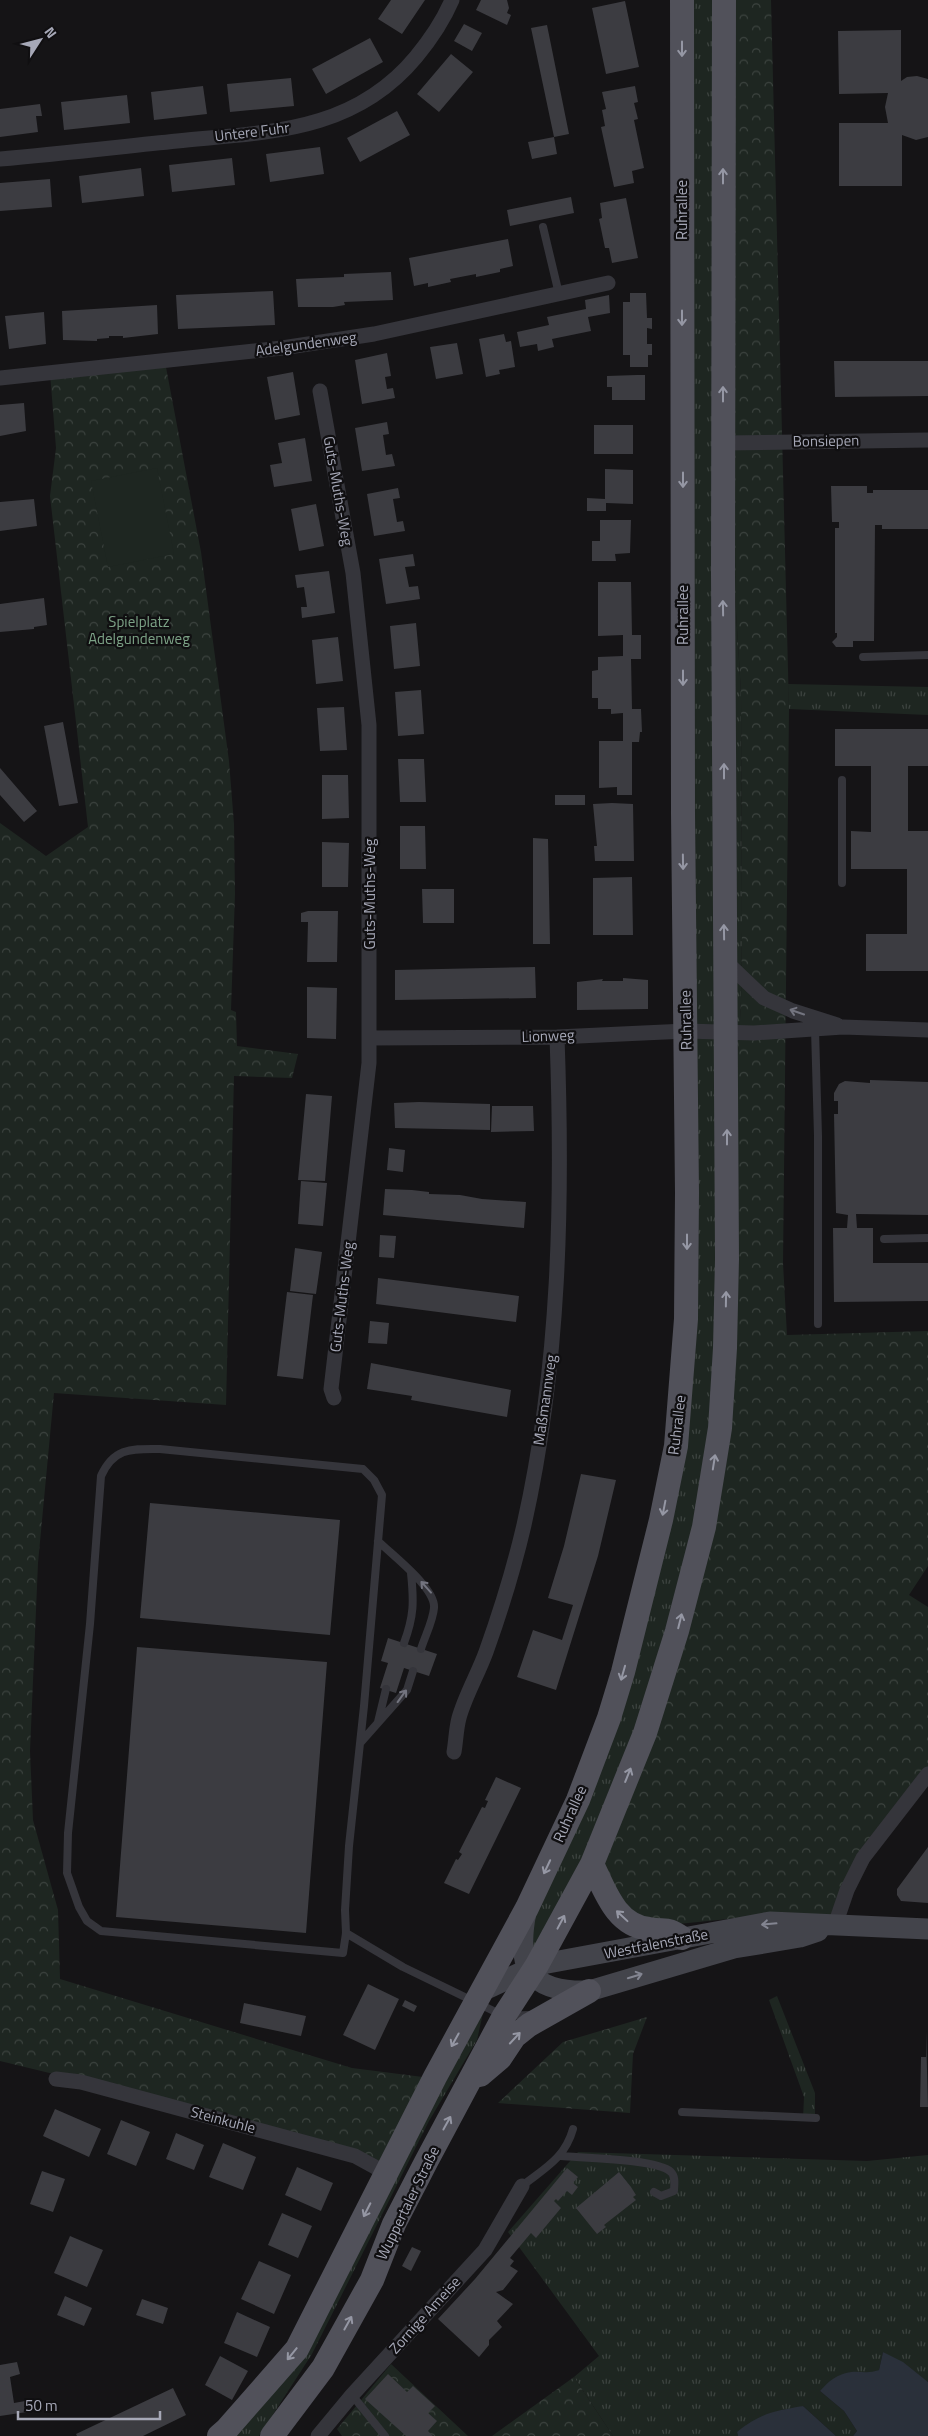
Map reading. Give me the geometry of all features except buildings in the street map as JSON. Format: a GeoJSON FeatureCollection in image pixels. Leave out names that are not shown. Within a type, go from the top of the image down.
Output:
{"type":"FeatureCollection","features":[{"type":"Feature","properties":{"kind":"main road","name":"Ruhrallee"},"geometry":{"type":"LineString","coordinates":[[479,1997],[527,1908],[578,1800],[609,1718],[624,1672],[654,1549],[676,1446],[686,1319],[682,0]]}},
{"type":"Feature","properties":{"kind":"main road"},"geometry":{"type":"LineString","coordinates":[[531,1969],[592,1864],[645,1732],[677,1631],[704,1527],[720,1428],[725,1348],[726,1033],[723,443],[724,0]]}},
{"type":"Feature","properties":{"kind":"main road"},"geometry":{"type":"LineString","coordinates":[[592,1864],[611,1905],[630,1924],[648,1930],[669,1929],[682,1938]]}},
{"type":"Feature","properties":{"kind":"main road"},"geometry":{"type":"LineString","coordinates":[[527,1908],[522,1932],[522,1952],[531,1969]]}},
{"type":"Feature","properties":{"kind":"main road","name":"Westfalenstraße"},"geometry":{"type":"LineString","coordinates":[[479,1997],[531,1969],[770,1922],[928,1929]]}},
{"type":"Feature","properties":{"kind":"main road","name":"Westfalenstraße"},"geometry":{"type":"LineString","coordinates":[[531,1969],[549,1988],[589,1991],[734,1948],[800,1937],[835,1925]]}},
{"type":"Feature","properties":{"kind":"main road","name":"Wuppertaler Straße"},"geometry":{"type":"LineString","coordinates":[[272,2436],[323,2368],[372,2280],[394,2224],[504,2016],[531,1969]]}},
{"type":"Feature","properties":{"kind":"main road"},"geometry":{"type":"LineString","coordinates":[[469,2084],[500,2058],[514,2037],[545,2014],[589,1991]]}},
{"type":"Feature","properties":{"kind":"main road"},"geometry":{"type":"LineString","coordinates":[[220,2434],[297,2349],[397,2150],[479,1997]]}},
{"type":"Feature","properties":{"kind":"street","name":"Untere Fuhr"},"geometry":{"type":"LineString","coordinates":[[0,159],[257,132],[302,126],[332,118],[359,105],[386,88],[408,66],[439,27],[452,0]]}},
{"type":"Feature","properties":{"kind":"street","name":"Adelgundenweg"},"geometry":{"type":"LineString","coordinates":[[0,378],[282,348],[374,334],[608,283]]}},
{"type":"Feature","properties":{"kind":"street","name":"Guts-Muths-Weg"},"geometry":{"type":"LineString","coordinates":[[320,391],[353,573],[370,725],[369,1038],[367,1095],[331,1390],[334,1398]]}},
{"type":"Feature","properties":{"kind":"street","name":"Bonsiepen"},"geometry":{"type":"LineString","coordinates":[[723,443],[928,440]]}},
{"type":"Feature","properties":{"kind":"street"},"geometry":{"type":"LineString","coordinates":[[725,961],[764,998],[793,1011],[843,1027]]}},
{"type":"Feature","properties":{"kind":"street"},"geometry":{"type":"LineString","coordinates":[[726,1033],[843,1027],[928,1030]]}},
{"type":"Feature","properties":{"kind":"street","name":"Lionweg"},"geometry":{"type":"LineString","coordinates":[[369,1038],[557,1037],[686,1031],[726,1033]]}},
{"type":"Feature","properties":{"kind":"street","name":"Maßmannweg"},"geometry":{"type":"LineString","coordinates":[[454,1752],[458,1719],[485,1653],[511,1577],[534,1477],[548,1388],[557,1293],[559,1101],[557,1037]]}},
{"type":"Feature","properties":{"kind":"street"},"geometry":{"type":"LineString","coordinates":[[835,1925],[847,1890],[863,1858],[928,1774]]}},
{"type":"Feature","properties":{"kind":"street","name":"Steinkuhle"},"geometry":{"type":"LineString","coordinates":[[56,2079],[81,2082],[355,2156],[386,2173]]}},
{"type":"Feature","properties":{"kind":"street","name":"Zornige Ameise"},"geometry":{"type":"LineString","coordinates":[[318,2436],[352,2395],[485,2250],[522,2186]]}},
{"type":"Feature","properties":{"kind":"lane"},"geometry":{"type":"LineString","coordinates":[[543,227],[559,294]]}},
{"type":"Feature","properties":{"kind":"lane"},"geometry":{"type":"LineString","coordinates":[[863,656],[928,655]]}},
{"type":"Feature","properties":{"kind":"lane"},"geometry":{"type":"LineString","coordinates":[[842,780],[842,883]]}},
{"type":"Feature","properties":{"kind":"lane"},"geometry":{"type":"LineString","coordinates":[[815,1029],[818,1136],[818,1324]]}},
{"type":"Feature","properties":{"kind":"lane"},"geometry":{"type":"LineString","coordinates":[[884,1238],[928,1238]]}},
{"type":"Feature","properties":{"kind":"lane"},"geometry":{"type":"LineString","coordinates":[[160,1449],[363,1470],[374,1480],[382,1495],[360,1742],[346,1887],[346,1933],[343,1953],[101,1931],[87,1921],[79,1907],[67,1873],[68,1833],[90,1624],[101,1476],[106,1465],[114,1457],[126,1450],[160,1449]]}},
{"type":"Feature","properties":{"kind":"lane"},"geometry":{"type":"LineString","coordinates":[[378,1541],[426,1586],[433,1597],[434,1608],[421,1649]]}},
{"type":"Feature","properties":{"kind":"lane"},"geometry":{"type":"LineString","coordinates":[[404,1643],[413,1619],[415,1604],[411,1573]]}},
{"type":"Feature","properties":{"kind":"lane"},"geometry":{"type":"LineString","coordinates":[[360,1742],[407,1690],[413,1671]]}},
{"type":"Feature","properties":{"kind":"lane"},"geometry":{"type":"LineString","coordinates":[[377,1724],[386,1689]]}},
{"type":"Feature","properties":{"kind":"lane"},"geometry":{"type":"LineString","coordinates":[[346,1933],[380,1954],[479,1997],[504,2016],[545,2014]]}},
{"type":"Feature","properties":{"kind":"lane"},"geometry":{"type":"LineString","coordinates":[[682,2112],[816,2118]]}},
{"type":"Feature","properties":{"kind":"lane"},"geometry":{"type":"LineString","coordinates":[[522,2186],[561,2156],[570,2142],[573,2129]]}},
{"type":"Feature","properties":{"kind":"lane"},"geometry":{"type":"LineString","coordinates":[[561,2156],[634,2162],[656,2166],[671,2172],[674,2176],[674,2191],[661,2196],[654,2192]]}},
{"type":"Feature","properties":{"kind":"lane"},"geometry":{"type":"LineString","coordinates":[[352,2395],[385,2436]]}},
{"type":"Feature","properties":{"kind":"green space"},"geometry":{"type":"Polygon","coordinates":[[[683,0],[729,0],[730,514],[741,693],[742,930],[741,1001],[724,1348],[676,1630],[558,1921],[526,1956],[527,1929],[579,1801],[676,1447],[683,0]]]}},
{"type":"Feature","properties":{"kind":"green space"},"geometry":{"type":"Polygon","coordinates":[[[729,0],[771,0],[789,709],[783,1263],[787,1335],[928,1331],[928,1566],[909,1595],[928,1607],[928,1769],[902,1802],[835,1924],[758,1916],[648,1927],[631,1923],[594,1865],[706,1527],[727,1259],[741,1001],[742,930],[741,693],[730,514],[729,0]]]}},
{"type":"Feature","properties":{"kind":"green space","name":"Spielplatz Adelgundenweg"},"geometry":{"type":"Polygon","coordinates":[[[165,362],[201,552],[229,761],[234,824],[235,894],[231,1010],[236,1012],[237,1046],[298,1054],[292,1078],[234,1076],[226,1405],[54,1393],[38,1563],[30,1751],[33,1820],[58,1910],[60,1979],[352,2068],[423,2077],[382,2169],[128,2092],[0,2061],[0,823],[46,856],[88,827],[50,496],[56,448],[50,373],[165,362]]]}},
{"type":"Feature","properties":{"kind":"green space"},"geometry":{"type":"Polygon","coordinates":[[[157,468],[174,554],[108,567],[91,481],[157,468]]]}},
{"type":"Feature","properties":{"kind":"green space"},"geometry":{"type":"Polygon","coordinates":[[[788,684],[928,687],[928,715],[789,709],[788,684]]]}},
{"type":"Feature","properties":{"kind":"green space"},"geometry":{"type":"Polygon","coordinates":[[[777,1996],[815,2093],[815,2119],[803,2119],[804,2097],[769,2000],[777,1996]]]}},
{"type":"Feature","properties":{"kind":"green space"},"geometry":{"type":"Polygon","coordinates":[[[483,2013],[477,2040],[429,2121],[312,2354],[259,2436],[236,2436],[425,2120],[483,2013]]]}},
{"type":"Feature","properties":{"kind":"green space"},"geometry":{"type":"Polygon","coordinates":[[[647,2017],[633,2054],[630,2113],[498,2103],[563,2042],[647,2017]]]}},
{"type":"Feature","properties":{"kind":"green space"},"geometry":{"type":"Polygon","coordinates":[[[578,2152],[867,2161],[928,2155],[928,2382],[883,2352],[879,2370],[870,2374],[851,2372],[820,2391],[844,2411],[857,2431],[853,2436],[836,2436],[803,2406],[737,2432],[738,2436],[613,2436],[574,2377],[599,2356],[508,2232],[578,2152]]]}},
{"type":"Feature","properties":{"kind":"green space"},"geometry":{"type":"Polygon","coordinates":[[[391,2364],[468,2436],[342,2436],[337,2429],[391,2364]]]}},
{"type":"Feature","properties":{"kind":"green space"},"geometry":{"type":"Polygon","coordinates":[[[574,2377],[613,2436],[492,2436],[574,2377]]]}},
{"type":"Feature","properties":{"kind":"shaded area"},"geometry":{"type":"Polygon","coordinates":[[[883,2352],[903,2362],[928,2382],[928,2436],[853,2436],[857,2431],[844,2411],[820,2391],[830,2381],[842,2374],[879,2370],[883,2352]]]}},
{"type":"Feature","properties":{"kind":"shaded area"},"geometry":{"type":"Polygon","coordinates":[[[803,2406],[836,2436],[738,2436],[737,2432],[761,2417],[776,2411],[803,2406]]]}}]}
